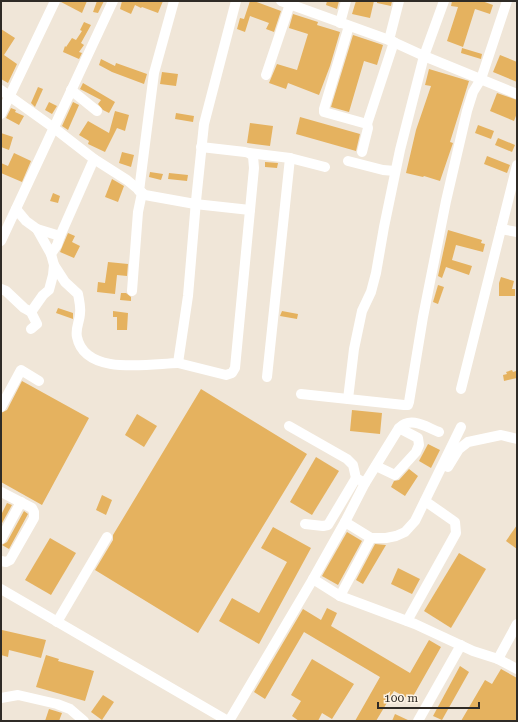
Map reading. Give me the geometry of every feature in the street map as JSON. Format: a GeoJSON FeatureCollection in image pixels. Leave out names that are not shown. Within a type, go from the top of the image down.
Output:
{"type":"FeatureCollection","features":[{"type":"Feature","properties":{"kind":"street"},"geometry":{"type":"LineString","coordinates":[[1,114],[5,93],[55,1]]}},
{"type":"Feature","properties":{"kind":"street"},"geometry":{"type":"LineString","coordinates":[[1,241],[113,1]]}},
{"type":"Feature","properties":{"kind":"street"},"geometry":{"type":"LineString","coordinates":[[132,291],[140,192],[154,73],[174,1]]}},
{"type":"Feature","properties":{"kind":"street"},"geometry":{"type":"LineString","coordinates":[[178,363],[188,296],[201,147],[208,106],[236,1]]}},
{"type":"Feature","properties":{"kind":"street"},"geometry":{"type":"LineString","coordinates":[[346,1],[345,24],[324,112],[367,124]]}},
{"type":"Feature","properties":{"kind":"street"},"geometry":{"type":"LineString","coordinates":[[362,152],[368,128],[367,124],[391,41],[399,1]]}},
{"type":"Feature","properties":{"kind":"street"},"geometry":{"type":"LineString","coordinates":[[348,399],[354,349],[362,311],[371,292],[376,273],[395,171],[424,56],[444,1]]}},
{"type":"Feature","properties":{"kind":"street"},"geometry":{"type":"LineString","coordinates":[[300,394],[404,406],[408,404],[446,201],[467,112],[473,92],[481,79],[507,1]]}},
{"type":"Feature","properties":{"kind":"street"},"geometry":{"type":"LineString","coordinates":[[266,75],[287,2],[391,41],[517,94]]}},
{"type":"Feature","properties":{"kind":"street"},"geometry":{"type":"LineString","coordinates":[[71,90],[98,111]]}},
{"type":"Feature","properties":{"kind":"street"},"geometry":{"type":"LineString","coordinates":[[5,93],[94,159],[127,180],[140,192],[151,197],[195,204],[250,210]]}},
{"type":"Feature","properties":{"kind":"street"},"geometry":{"type":"LineString","coordinates":[[201,147],[290,158],[324,167]]}},
{"type":"Feature","properties":{"kind":"street"},"geometry":{"type":"LineString","coordinates":[[37,229],[51,254],[54,265],[65,282],[78,294],[80,312],[76,326],[76,335],[82,349],[90,357],[114,366],[178,363],[226,375],[232,373],[235,368],[254,164],[253,156],[249,153]]}},
{"type":"Feature","properties":{"kind":"street"},"geometry":{"type":"LineString","coordinates":[[267,377],[290,158]]}},
{"type":"Feature","properties":{"kind":"street"},"geometry":{"type":"LineString","coordinates":[[51,254],[57,245],[94,159]]}},
{"type":"Feature","properties":{"kind":"street"},"geometry":{"type":"LineString","coordinates":[[348,161],[383,170],[395,171]]}},
{"type":"Feature","properties":{"kind":"street"},"geometry":{"type":"LineString","coordinates":[[461,388],[517,165]]}},
{"type":"Feature","properties":{"kind":"street"},"geometry":{"type":"LineString","coordinates":[[16,209],[26,221],[37,229],[60,236]]}},
{"type":"Feature","properties":{"kind":"street"},"geometry":{"type":"LineString","coordinates":[[501,229],[517,232]]}},
{"type":"Feature","properties":{"kind":"street"},"geometry":{"type":"LineString","coordinates":[[31,312],[43,295],[49,290],[54,265]]}},
{"type":"Feature","properties":{"kind":"street"},"geometry":{"type":"LineString","coordinates":[[1,289],[31,312],[37,324],[31,329]]}},
{"type":"Feature","properties":{"kind":"street"},"geometry":{"type":"LineString","coordinates":[[1,406],[21,370],[39,381]]}},
{"type":"Feature","properties":{"kind":"street"},"geometry":{"type":"LineString","coordinates":[[305,524],[323,526],[328,525],[361,481],[376,466],[403,423],[412,422],[439,432]]}},
{"type":"Feature","properties":{"kind":"street"},"geometry":{"type":"LineString","coordinates":[[1,589],[216,718],[228,721],[313,579],[345,522],[361,481],[353,465],[347,459],[289,426]]}},
{"type":"Feature","properties":{"kind":"street"},"geometry":{"type":"LineString","coordinates":[[428,503],[461,427]]}},
{"type":"Feature","properties":{"kind":"street"},"geometry":{"type":"LineString","coordinates":[[376,466],[395,475],[416,452],[419,445],[418,438],[399,428]]}},
{"type":"Feature","properties":{"kind":"street"},"geometry":{"type":"LineString","coordinates":[[345,522],[371,538],[386,538],[406,532],[428,503],[446,469],[459,449],[468,442],[501,435],[517,438]]}},
{"type":"Feature","properties":{"kind":"street"},"geometry":{"type":"LineString","coordinates":[[1,504],[4,493],[32,508],[34,512],[34,518],[10,560],[6,562],[1,561]]}},
{"type":"Feature","properties":{"kind":"street"},"geometry":{"type":"LineString","coordinates":[[1,539],[21,502]]}},
{"type":"Feature","properties":{"kind":"street"},"geometry":{"type":"LineString","coordinates":[[407,621],[456,533],[455,522],[428,503]]}},
{"type":"Feature","properties":{"kind":"street"},"geometry":{"type":"LineString","coordinates":[[58,622],[107,537]]}},
{"type":"Feature","properties":{"kind":"street"},"geometry":{"type":"LineString","coordinates":[[340,596],[371,538]]}},
{"type":"Feature","properties":{"kind":"street"},"geometry":{"type":"LineString","coordinates":[[313,579],[340,596],[407,621],[517,669]]}},
{"type":"Feature","properties":{"kind":"street"},"geometry":{"type":"LineString","coordinates":[[498,660],[517,624]]}},
{"type":"Feature","properties":{"kind":"street"},"geometry":{"type":"LineString","coordinates":[[418,721],[461,645]]}},
{"type":"Feature","properties":{"kind":"street"},"geometry":{"type":"LineString","coordinates":[[1,698],[18,695],[57,704],[70,710],[84,721]]}},
{"type":"Feature","properties":{"kind":"building"},"geometry":{"type":"Polygon","coordinates":[[[61,1],[87,1],[82,13],[61,1]]]}},
{"type":"Feature","properties":{"kind":"building"},"geometry":{"type":"Polygon","coordinates":[[[97,1],[104,1],[98,13],[93,12],[97,1]]]}},
{"type":"Feature","properties":{"kind":"building"},"geometry":{"type":"Polygon","coordinates":[[[122,1],[163,1],[158,13],[135,5],[131,14],[120,9],[122,1]]]}},
{"type":"Feature","properties":{"kind":"building"},"geometry":{"type":"Polygon","coordinates":[[[250,1],[254,1],[281,11],[274,32],[266,29],[269,23],[250,16],[245,32],[237,29],[240,18],[244,19],[250,1]]]}},
{"type":"Feature","properties":{"kind":"building"},"geometry":{"type":"Polygon","coordinates":[[[327,1],[339,1],[337,9],[326,5],[327,1]]]}},
{"type":"Feature","properties":{"kind":"building"},"geometry":{"type":"Polygon","coordinates":[[[356,1],[374,1],[370,18],[352,14],[356,1]]]}},
{"type":"Feature","properties":{"kind":"building"},"geometry":{"type":"Polygon","coordinates":[[[377,1],[392,1],[391,6],[377,3],[377,1]]]}},
{"type":"Feature","properties":{"kind":"building"},"geometry":{"type":"Polygon","coordinates":[[[452,1],[482,1],[493,5],[490,14],[475,9],[463,47],[447,41],[458,7],[451,6],[452,1]]]}},
{"type":"Feature","properties":{"kind":"building"},"geometry":{"type":"Polygon","coordinates":[[[293,14],[318,22],[317,25],[340,32],[330,66],[319,95],[288,83],[286,89],[269,83],[277,64],[297,70],[308,34],[289,28],[293,14]]]}},
{"type":"Feature","properties":{"kind":"building"},"geometry":{"type":"Polygon","coordinates":[[[84,22],[91,25],[81,43],[84,45],[79,52],[82,53],[79,59],[63,52],[65,46],[66,47],[72,38],[76,40],[82,31],[80,30],[84,22]]]}},
{"type":"Feature","properties":{"kind":"building"},"geometry":{"type":"Polygon","coordinates":[[[1,29],[15,38],[4,55],[17,64],[8,83],[1,79],[1,29]]]}},
{"type":"Feature","properties":{"kind":"building"},"geometry":{"type":"Polygon","coordinates":[[[353,35],[383,45],[377,65],[364,61],[349,112],[331,107],[353,35]]]}},
{"type":"Feature","properties":{"kind":"building"},"geometry":{"type":"Polygon","coordinates":[[[462,48],[482,54],[481,59],[461,53],[462,48]]]}},
{"type":"Feature","properties":{"kind":"building"},"geometry":{"type":"Polygon","coordinates":[[[500,55],[517,62],[517,82],[493,72],[500,55]]]}},
{"type":"Feature","properties":{"kind":"building"},"geometry":{"type":"Polygon","coordinates":[[[101,59],[115,66],[116,63],[147,74],[144,84],[112,72],[99,65],[101,59]]]}},
{"type":"Feature","properties":{"kind":"building"},"geometry":{"type":"Polygon","coordinates":[[[429,69],[469,81],[450,142],[453,143],[440,181],[424,176],[406,173],[416,130],[431,86],[425,85],[429,69]]]}},
{"type":"Feature","properties":{"kind":"building"},"geometry":{"type":"Polygon","coordinates":[[[162,72],[178,74],[176,86],[160,84],[162,72]]]}},
{"type":"Feature","properties":{"kind":"building"},"geometry":{"type":"Polygon","coordinates":[[[83,83],[115,102],[109,113],[103,110],[98,104],[101,100],[80,89],[83,83]]]}},
{"type":"Feature","properties":{"kind":"building"},"geometry":{"type":"Polygon","coordinates":[[[38,87],[43,89],[35,107],[31,103],[38,87]]]}},
{"type":"Feature","properties":{"kind":"building"},"geometry":{"type":"Polygon","coordinates":[[[497,93],[517,100],[517,113],[514,121],[490,111],[497,93]]]}},
{"type":"Feature","properties":{"kind":"building"},"geometry":{"type":"Polygon","coordinates":[[[49,102],[57,106],[52,114],[45,110],[49,102]]]}},
{"type":"Feature","properties":{"kind":"building"},"geometry":{"type":"Polygon","coordinates":[[[73,102],[79,105],[68,130],[62,126],[73,102]]]}},
{"type":"Feature","properties":{"kind":"building"},"geometry":{"type":"Polygon","coordinates":[[[11,108],[16,110],[15,112],[24,116],[19,125],[6,118],[11,108]]]}},
{"type":"Feature","properties":{"kind":"building"},"geometry":{"type":"Polygon","coordinates":[[[115,111],[129,115],[125,131],[117,128],[105,152],[88,144],[89,141],[79,135],[88,121],[109,133],[115,111]]]}},
{"type":"Feature","properties":{"kind":"building"},"geometry":{"type":"Polygon","coordinates":[[[176,113],[194,116],[193,122],[175,119],[176,113]]]}},
{"type":"Feature","properties":{"kind":"building"},"geometry":{"type":"Polygon","coordinates":[[[300,117],[360,134],[356,151],[296,134],[300,117]]]}},
{"type":"Feature","properties":{"kind":"building"},"geometry":{"type":"Polygon","coordinates":[[[250,123],[273,126],[270,146],[247,143],[250,123]]]}},
{"type":"Feature","properties":{"kind":"building"},"geometry":{"type":"Polygon","coordinates":[[[478,125],[494,131],[491,139],[475,133],[478,125]]]}},
{"type":"Feature","properties":{"kind":"building"},"geometry":{"type":"Polygon","coordinates":[[[1,133],[13,137],[9,150],[1,147],[1,133]]]}},
{"type":"Feature","properties":{"kind":"building"},"geometry":{"type":"Polygon","coordinates":[[[498,138],[515,145],[512,152],[495,145],[498,138]]]}},
{"type":"Feature","properties":{"kind":"building"},"geometry":{"type":"Polygon","coordinates":[[[122,152],[134,155],[131,167],[119,163],[122,152]]]}},
{"type":"Feature","properties":{"kind":"building"},"geometry":{"type":"Polygon","coordinates":[[[14,153],[31,161],[22,182],[1,173],[1,163],[8,166],[14,153]]]}},
{"type":"Feature","properties":{"kind":"building"},"geometry":{"type":"Polygon","coordinates":[[[487,156],[510,165],[507,173],[484,164],[487,156]]]}},
{"type":"Feature","properties":{"kind":"building"},"geometry":{"type":"Polygon","coordinates":[[[265,162],[278,163],[277,168],[265,167],[265,162]]]}},
{"type":"Feature","properties":{"kind":"building"},"geometry":{"type":"Polygon","coordinates":[[[150,172],[163,174],[161,180],[149,177],[150,172]]]}},
{"type":"Feature","properties":{"kind":"building"},"geometry":{"type":"Polygon","coordinates":[[[169,173],[188,175],[187,181],[168,179],[169,173]]]}},
{"type":"Feature","properties":{"kind":"building"},"geometry":{"type":"Polygon","coordinates":[[[112,179],[124,186],[118,202],[105,197],[112,179]]]}},
{"type":"Feature","properties":{"kind":"building"},"geometry":{"type":"Polygon","coordinates":[[[53,193],[60,196],[58,203],[50,201],[53,193]]]}},
{"type":"Feature","properties":{"kind":"building"},"geometry":{"type":"Polygon","coordinates":[[[448,230],[482,240],[481,243],[485,244],[483,252],[456,245],[452,260],[472,266],[469,275],[446,267],[442,278],[438,276],[448,230]]]}},
{"type":"Feature","properties":{"kind":"building"},"geometry":{"type":"Polygon","coordinates":[[[68,233],[75,236],[72,242],[80,246],[74,258],[60,252],[68,233]]]}},
{"type":"Feature","properties":{"kind":"building"},"geometry":{"type":"Polygon","coordinates":[[[108,262],[128,264],[127,276],[117,275],[115,294],[97,292],[98,282],[105,283],[108,262]]]}},
{"type":"Feature","properties":{"kind":"building"},"geometry":{"type":"Polygon","coordinates":[[[501,277],[514,281],[512,289],[515,289],[515,296],[499,296],[499,283],[501,277]]]}},
{"type":"Feature","properties":{"kind":"building"},"geometry":{"type":"Polygon","coordinates":[[[438,285],[444,287],[438,304],[433,302],[438,285]]]}},
{"type":"Feature","properties":{"kind":"building"},"geometry":{"type":"Polygon","coordinates":[[[121,293],[126,293],[131,297],[131,301],[120,300],[121,293]]]}},
{"type":"Feature","properties":{"kind":"building"},"geometry":{"type":"Polygon","coordinates":[[[58,308],[73,313],[73,319],[56,313],[58,308]]]}},
{"type":"Feature","properties":{"kind":"building"},"geometry":{"type":"Polygon","coordinates":[[[113,311],[128,313],[127,330],[117,330],[117,317],[113,317],[113,311]]]}},
{"type":"Feature","properties":{"kind":"building"},"geometry":{"type":"Polygon","coordinates":[[[282,311],[298,314],[297,319],[280,316],[282,311]]]}},
{"type":"Feature","properties":{"kind":"building"},"geometry":{"type":"Polygon","coordinates":[[[512,370],[513,372],[516,371],[517,378],[504,381],[503,375],[512,370]]]}},
{"type":"Feature","properties":{"kind":"building"},"geometry":{"type":"Polygon","coordinates":[[[22,381],[89,418],[42,505],[1,482],[1,413],[7,410],[22,381]]]}},
{"type":"Feature","properties":{"kind":"building"},"geometry":{"type":"Polygon","coordinates":[[[201,389],[307,454],[198,633],[95,570],[113,540],[113,535],[201,389]]]}},
{"type":"Feature","properties":{"kind":"building"},"geometry":{"type":"Polygon","coordinates":[[[352,410],[382,413],[380,434],[350,431],[352,410]]]}},
{"type":"Feature","properties":{"kind":"building"},"geometry":{"type":"Polygon","coordinates":[[[137,414],[157,426],[144,447],[125,435],[137,414]]]}},
{"type":"Feature","properties":{"kind":"building"},"geometry":{"type":"Polygon","coordinates":[[[428,444],[440,450],[431,468],[419,461],[428,444]]]}},
{"type":"Feature","properties":{"kind":"building"},"geometry":{"type":"Polygon","coordinates":[[[316,457],[339,471],[312,515],[290,502],[316,457]]]}},
{"type":"Feature","properties":{"kind":"building"},"geometry":{"type":"Polygon","coordinates":[[[409,469],[418,476],[405,496],[391,487],[394,481],[399,480],[409,469]]]}},
{"type":"Feature","properties":{"kind":"building"},"geometry":{"type":"Polygon","coordinates":[[[102,495],[112,500],[106,515],[96,510],[102,495]]]}},
{"type":"Feature","properties":{"kind":"building"},"geometry":{"type":"Polygon","coordinates":[[[7,503],[12,505],[1,525],[1,515],[7,503]]]}},
{"type":"Feature","properties":{"kind":"building"},"geometry":{"type":"Polygon","coordinates":[[[24,511],[28,514],[9,549],[2,545],[7,542],[24,511]]]}},
{"type":"Feature","properties":{"kind":"building"},"geometry":{"type":"Polygon","coordinates":[[[517,525],[517,549],[506,541],[517,525]]]}},
{"type":"Feature","properties":{"kind":"building"},"geometry":{"type":"Polygon","coordinates":[[[273,527],[311,548],[259,644],[219,621],[232,598],[259,613],[287,562],[261,548],[273,527]]]}},
{"type":"Feature","properties":{"kind":"building"},"geometry":{"type":"Polygon","coordinates":[[[347,532],[362,541],[338,585],[322,576],[347,532]]]}},
{"type":"Feature","properties":{"kind":"building"},"geometry":{"type":"Polygon","coordinates":[[[50,538],[76,553],[51,595],[25,580],[50,538]]]}},
{"type":"Feature","properties":{"kind":"building"},"geometry":{"type":"Polygon","coordinates":[[[375,544],[386,545],[363,584],[356,580],[375,544]]]}},
{"type":"Feature","properties":{"kind":"building"},"geometry":{"type":"Polygon","coordinates":[[[459,553],[486,569],[451,628],[424,611],[459,553]]]}},
{"type":"Feature","properties":{"kind":"building"},"geometry":{"type":"Polygon","coordinates":[[[398,568],[420,579],[412,594],[391,584],[398,568]]]}},
{"type":"Feature","properties":{"kind":"building"},"geometry":{"type":"Polygon","coordinates":[[[327,608],[337,613],[331,626],[410,673],[429,640],[441,647],[411,700],[394,691],[376,721],[355,721],[380,677],[304,632],[265,699],[254,692],[303,609],[321,620],[327,608]]]}},
{"type":"Feature","properties":{"kind":"building"},"geometry":{"type":"Polygon","coordinates":[[[2,630],[46,640],[41,658],[9,650],[8,657],[1,655],[2,630]]]}},
{"type":"Feature","properties":{"kind":"building"},"geometry":{"type":"Polygon","coordinates":[[[46,655],[59,659],[58,661],[94,671],[85,701],[36,687],[46,655]]]}},
{"type":"Feature","properties":{"kind":"building"},"geometry":{"type":"Polygon","coordinates":[[[312,659],[354,684],[332,719],[322,713],[318,721],[299,721],[292,716],[301,701],[291,695],[312,659]]]}},
{"type":"Feature","properties":{"kind":"building"},"geometry":{"type":"Polygon","coordinates":[[[460,666],[469,672],[442,720],[433,716],[460,666]]]}},
{"type":"Feature","properties":{"kind":"building"},"geometry":{"type":"Polygon","coordinates":[[[501,669],[517,678],[517,721],[461,721],[485,680],[492,684],[501,669]]]}},
{"type":"Feature","properties":{"kind":"building"},"geometry":{"type":"Polygon","coordinates":[[[103,695],[114,702],[102,720],[91,712],[103,695]]]}},
{"type":"Feature","properties":{"kind":"building"},"geometry":{"type":"Polygon","coordinates":[[[49,709],[62,713],[59,721],[45,721],[49,709]]]}},
{"type":"Feature","properties":{"kind":"building"},"geometry":{"type":"Polygon","coordinates":[[[395,714],[410,721],[392,721],[395,714]]]}}]}
